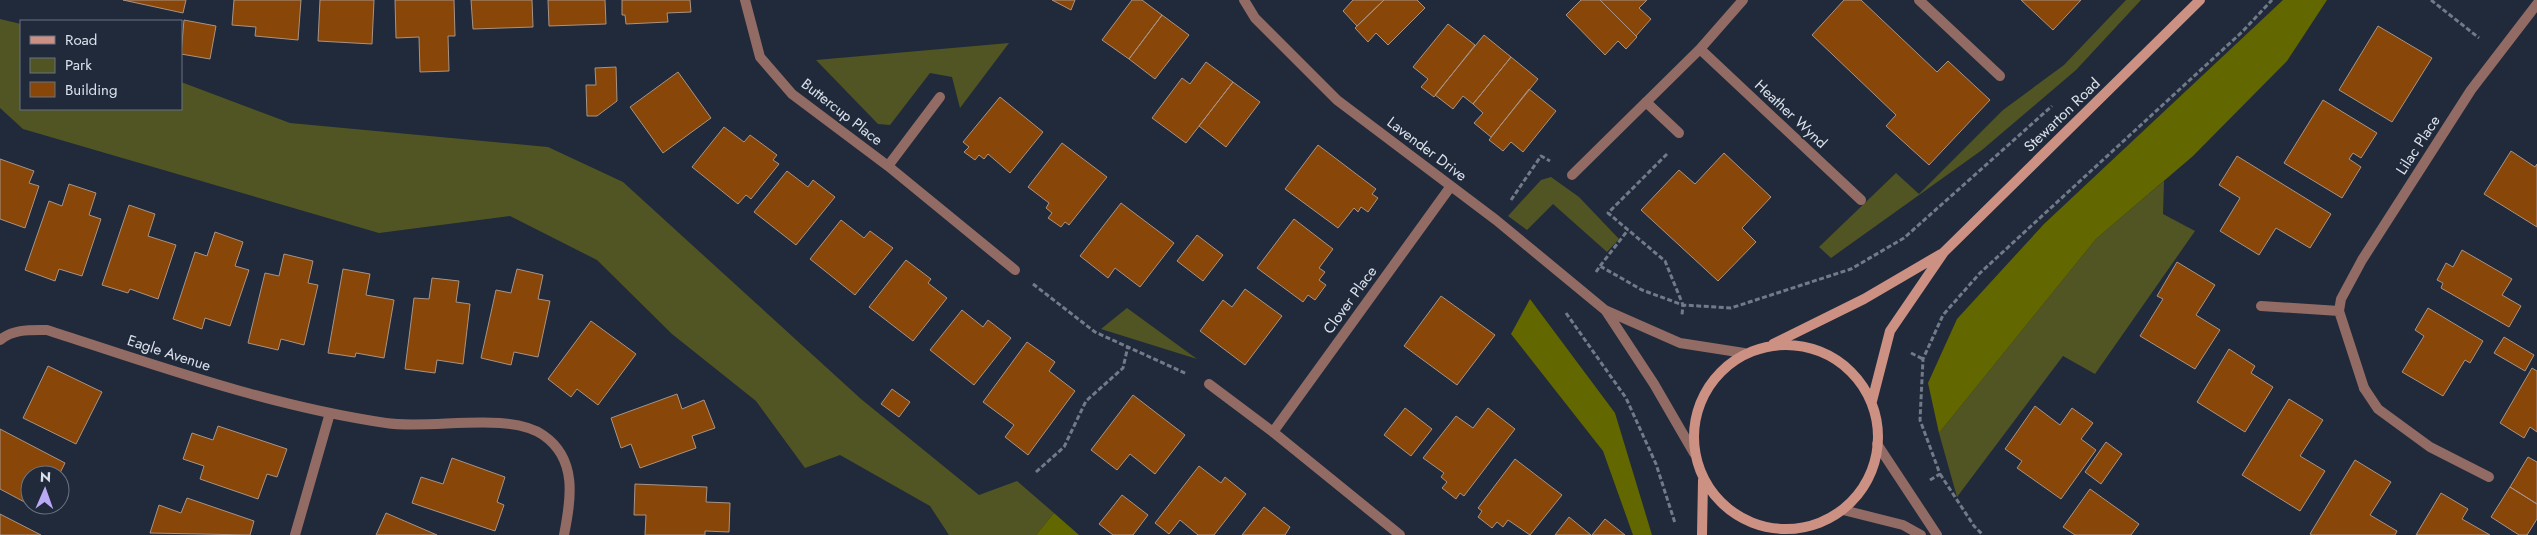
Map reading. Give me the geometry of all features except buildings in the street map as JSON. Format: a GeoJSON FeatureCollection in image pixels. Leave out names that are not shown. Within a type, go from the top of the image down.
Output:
{"type":"FeatureCollection","features":[{"type":"Feature","properties":{"kind":"main road","name":"Stewarton Road"},"geometry":{"type":"LineString","coordinates":[[1872,401],[1890,330],[1944,252],[2200,0]]}},
{"type":"Feature","properties":{"kind":"main road","name":"Stewarton Road"},"geometry":{"type":"LineString","coordinates":[[1702,535],[1703,480],[1694,453],[1693,423],[1702,395],[1720,371],[1744,353],[1773,344],[1864,299],[1944,252]]}},
{"type":"Feature","properties":{"kind":"main road","name":"Stewarton Road"},"geometry":{"type":"LineString","coordinates":[[1703,480],[1721,503],[1745,520],[1773,529],[1794,532],[1822,522],[1843,510],[1860,492],[1875,464],[1879,432],[1872,401],[1855,374],[1831,355],[1773,344]]}},
{"type":"Feature","properties":{"kind":"street","name":"Buttercup Place"},"geometry":{"type":"LineString","coordinates":[[745,0],[760,56],[792,94],[888,166],[1015,270]]}},
{"type":"Feature","properties":{"kind":"street","name":"Lavender Drive"},"geometry":{"type":"LineString","coordinates":[[1244,0],[1255,18],[1337,100],[1496,220],[1605,310],[1680,343],[1744,353]]}},
{"type":"Feature","properties":{"kind":"street"},"geometry":{"type":"LineString","coordinates":[[1572,176],[1700,49],[1742,0]]}},
{"type":"Feature","properties":{"kind":"street"},"geometry":{"type":"LineString","coordinates":[[1919,0],[2000,76]]}},
{"type":"Feature","properties":{"kind":"street","name":"Lilac Place"},"geometry":{"type":"LineString","coordinates":[[2340,311],[2341,299],[2362,260],[2471,90],[2537,4]]}},
{"type":"Feature","properties":{"kind":"street","name":"Heather Wynd"},"geometry":{"type":"LineString","coordinates":[[1700,49],[1861,200]]}},
{"type":"Feature","properties":{"kind":"street","name":"Buttercup Place"},"geometry":{"type":"LineString","coordinates":[[888,166],[940,98]]}},
{"type":"Feature","properties":{"kind":"street"},"geometry":{"type":"LineString","coordinates":[[1646,102],[1679,133]]}},
{"type":"Feature","properties":{"kind":"street","name":"Clover Place"},"geometry":{"type":"LineString","coordinates":[[1273,432],[1451,186]]}},
{"type":"Feature","properties":{"kind":"street"},"geometry":{"type":"LineString","coordinates":[[2261,306],[2340,311],[2364,388],[2378,409],[2430,447],[2489,478]]}},
{"type":"Feature","properties":{"kind":"street","name":"Lavender Drive"},"geometry":{"type":"LineString","coordinates":[[1605,310],[1654,384],[1694,453]]}},
{"type":"Feature","properties":{"kind":"street","name":"Eagle Avenue"},"geometry":{"type":"LineString","coordinates":[[0,340],[8,334],[27,330],[47,330],[218,385],[330,413],[388,423],[426,426],[505,422],[532,428],[544,436],[562,455],[569,473],[571,488],[570,504],[564,535]]}},
{"type":"Feature","properties":{"kind":"street"},"geometry":{"type":"LineString","coordinates":[[1209,384],[1273,432],[1400,535]]}},
{"type":"Feature","properties":{"kind":"street"},"geometry":{"type":"LineString","coordinates":[[295,535],[330,413]]}},
{"type":"Feature","properties":{"kind":"street"},"geometry":{"type":"LineString","coordinates":[[1877,444],[1937,535]]}},
{"type":"Feature","properties":{"kind":"street"},"geometry":{"type":"LineString","coordinates":[[1843,510],[1903,525],[1921,535]]}},
{"type":"Feature","properties":{"kind":"path"},"geometry":{"type":"LineString","coordinates":[[1983,535],[1974,526],[1940,474],[1920,420],[1920,383],[1923,359],[1943,315],[1980,273],[2242,32],[2272,0]]}},
{"type":"Feature","properties":{"kind":"path"},"geometry":{"type":"LineString","coordinates":[[2430,0],[2499,54]]}},
{"type":"Feature","properties":{"kind":"path"},"geometry":{"type":"LineString","coordinates":[[1679,133],[1679,141],[1608,213],[1665,261],[1683,305]]}},
{"type":"Feature","properties":{"kind":"path"},"geometry":{"type":"LineString","coordinates":[[1496,220],[1541,156],[1572,176]]}},
{"type":"Feature","properties":{"kind":"path"},"geometry":{"type":"LineString","coordinates":[[1600,266],[1628,230]]}},
{"type":"Feature","properties":{"kind":"path"},"geometry":{"type":"LineString","coordinates":[[1015,270],[1095,332],[1209,384]]}},
{"type":"Feature","properties":{"kind":"path"},"geometry":{"type":"LineString","coordinates":[[1566,279],[1566,315],[1626,398],[1656,464],[1676,526]]}},
{"type":"Feature","properties":{"kind":"path"},"geometry":{"type":"LineString","coordinates":[[1036,472],[1064,447],[1086,402],[1123,368],[1128,346]]}},
{"type":"Feature","properties":{"kind":"path"},"geometry":{"type":"LineString","coordinates":[[1909,492],[1940,474]]}},
{"type":"Feature","properties":{"kind":"green space"},"geometry":{"type":"Polygon","coordinates":[[[2126,0],[2141,0],[2076,70],[1982,150],[1831,258],[1819,247],[1896,173],[1919,194],[2003,110],[2064,65],[2126,0]]]}},
{"type":"Feature","properties":{"kind":"green space"},"geometry":{"type":"Polygon","coordinates":[[[0,19],[20,24],[20,110],[182,110],[182,82],[290,123],[548,147],[623,182],[861,399],[979,495],[1017,481],[1054,513],[1036,535],[949,535],[930,506],[840,455],[805,468],[756,401],[672,334],[597,260],[510,216],[379,233],[23,129],[0,108],[0,19]]]}},
{"type":"Feature","properties":{"kind":"green space"},"geometry":{"type":"Polygon","coordinates":[[[1009,43],[960,108],[952,77],[930,73],[890,125],[878,124],[816,60],[1009,43]]]}},
{"type":"Feature","properties":{"kind":"green space"},"geometry":{"type":"Polygon","coordinates":[[[1551,177],[1579,197],[1619,239],[1607,252],[1553,204],[1527,230],[1508,216],[1541,180],[1551,177]]]}},
{"type":"Feature","properties":{"kind":"green space"},"geometry":{"type":"Polygon","coordinates":[[[2164,181],[2163,214],[2195,231],[2095,374],[2063,356],[1957,497],[1939,433],[2096,239],[2164,181]]]}},
{"type":"Feature","properties":{"kind":"green space"},"geometry":{"type":"Polygon","coordinates":[[[1127,308],[1197,359],[1101,329],[1127,308]]]}},
{"type":"Feature","properties":{"kind":"shaded area"},"geometry":{"type":"Polygon","coordinates":[[[2283,0],[2327,0],[2287,61],[2193,156],[2096,239],[1939,433],[1928,383],[1957,319],[2044,224],[2283,0]]]}},
{"type":"Feature","properties":{"kind":"shaded area"},"geometry":{"type":"Polygon","coordinates":[[[1530,299],[1615,413],[1652,535],[1633,535],[1603,451],[1511,334],[1530,299]]]}},
{"type":"Feature","properties":{"kind":"shaded area"},"geometry":{"type":"Polygon","coordinates":[[[1054,513],[1079,535],[1036,535],[1054,513]]]}}]}
